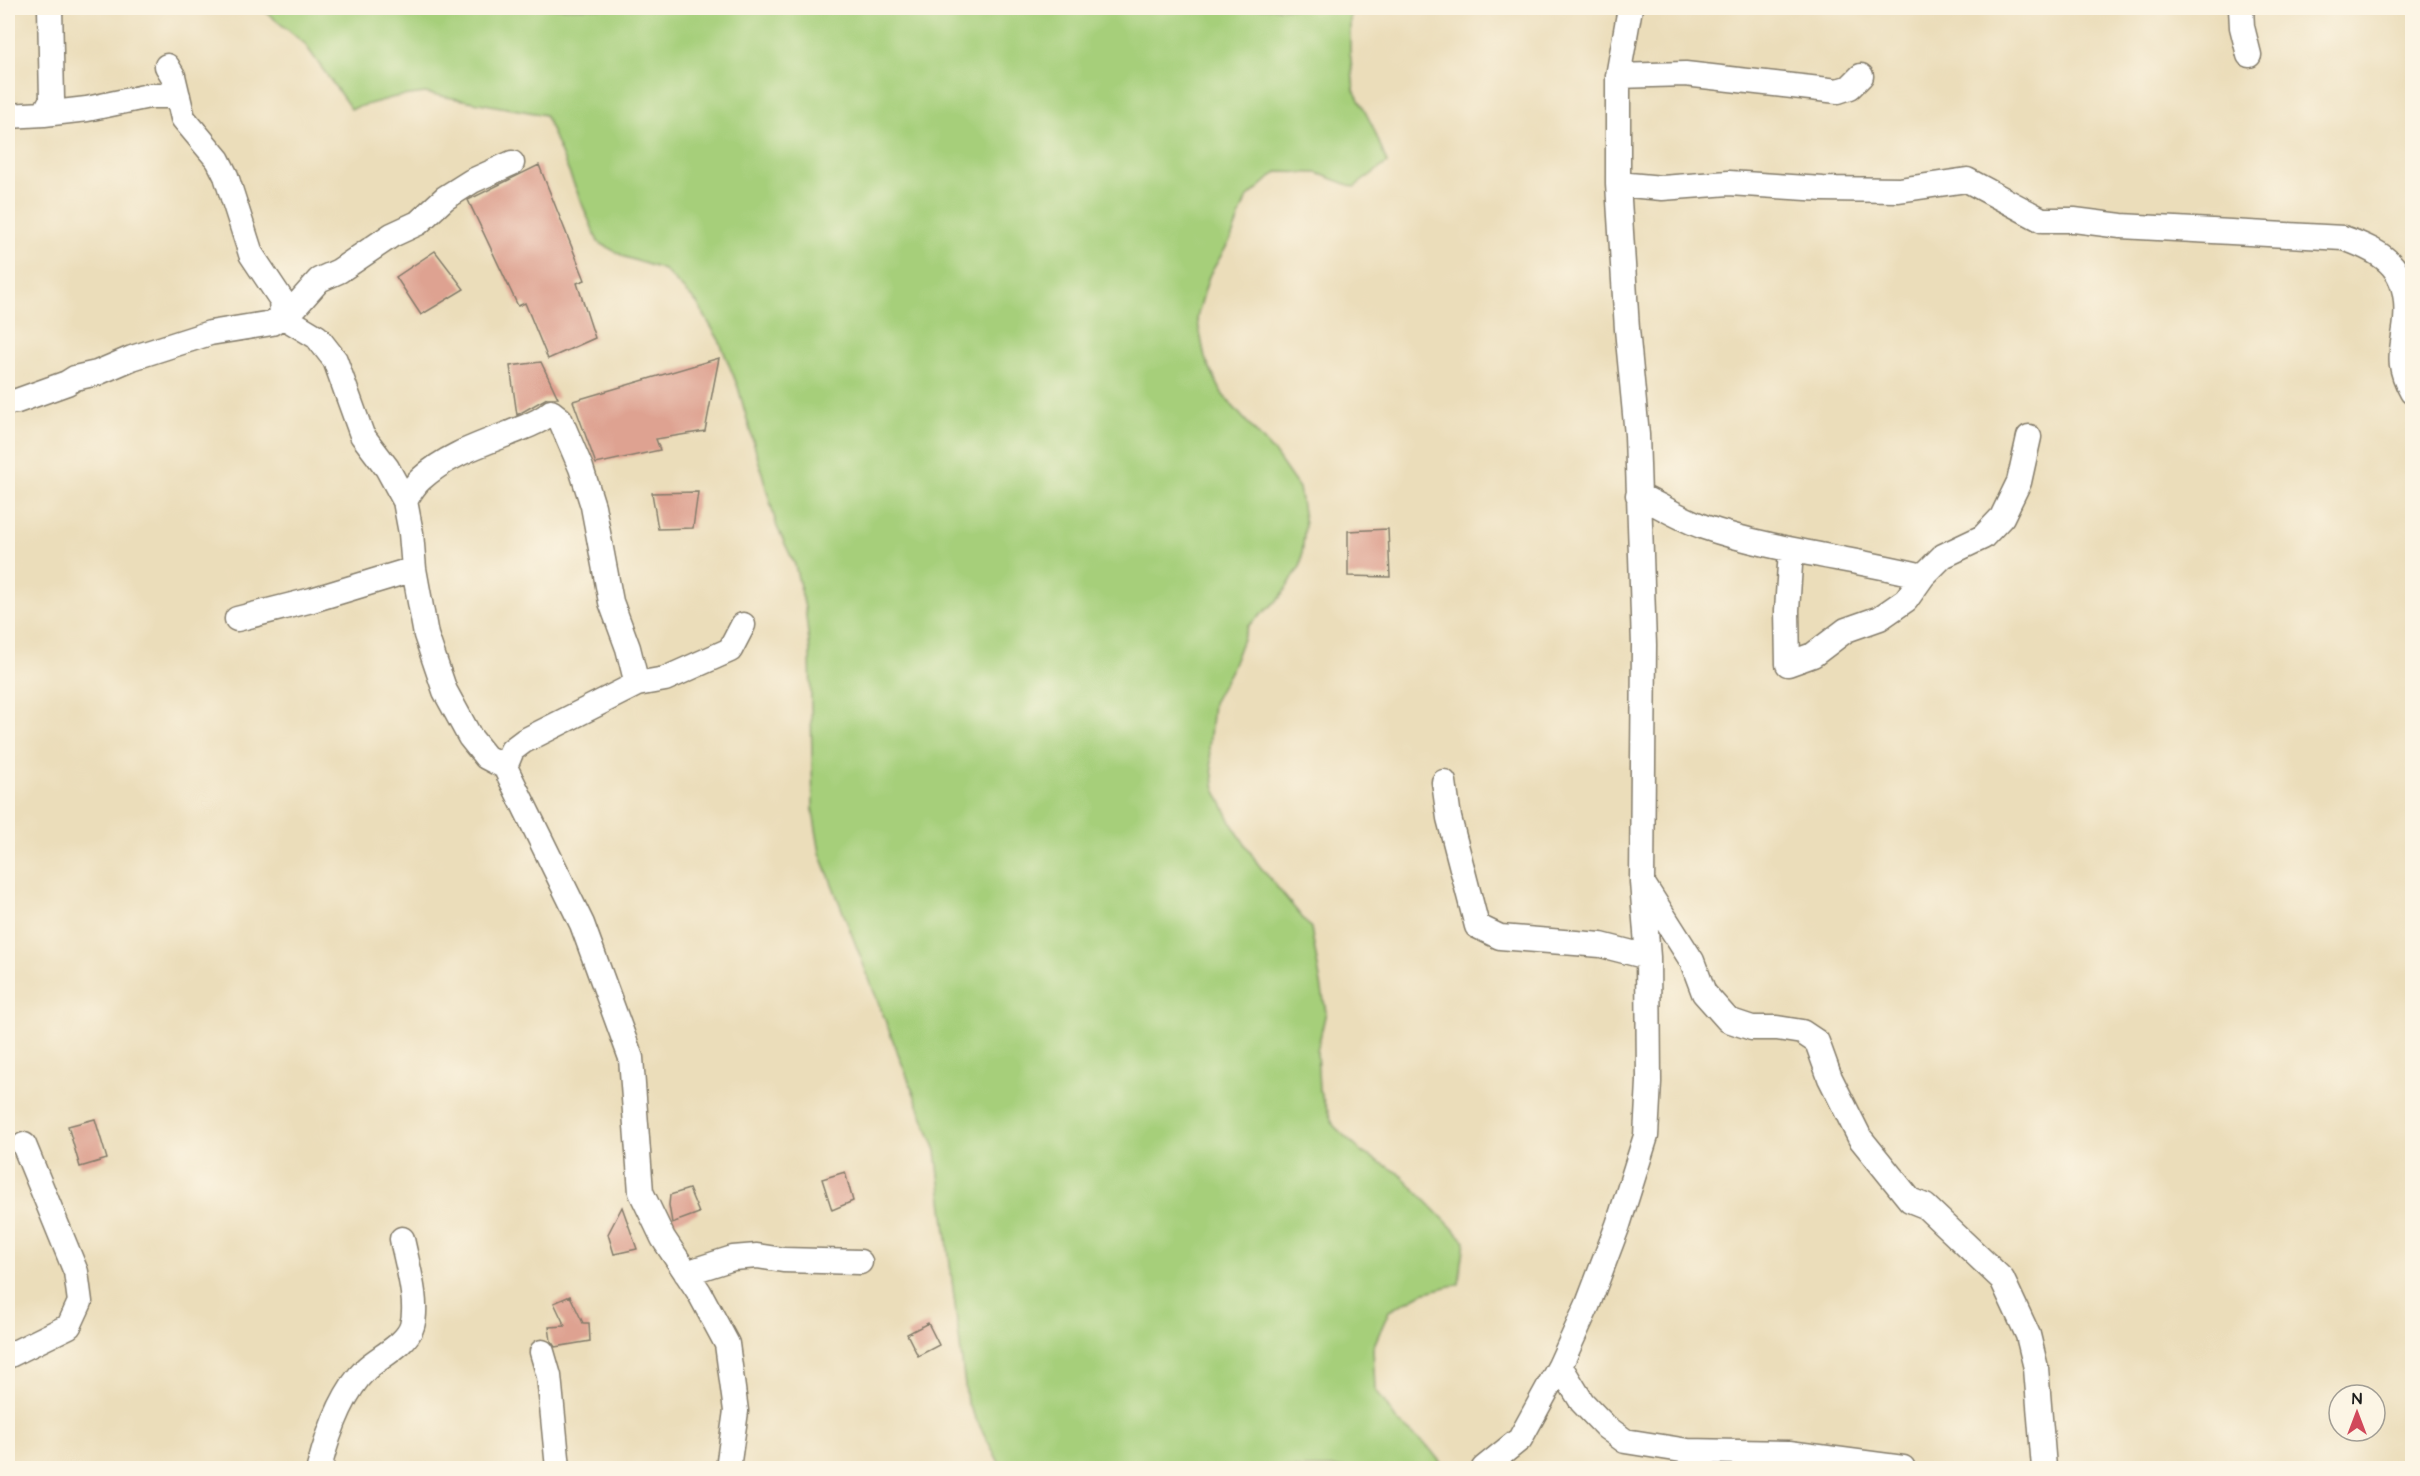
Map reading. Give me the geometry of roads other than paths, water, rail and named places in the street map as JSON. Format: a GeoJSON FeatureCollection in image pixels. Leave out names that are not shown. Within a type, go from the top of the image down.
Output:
{"type":"FeatureCollection","features":[{"type":"Feature","properties":{"kind":"street"},"geometry":{"type":"LineString","coordinates":[[44,114],[52,99],[50,8]]}},
{"type":"Feature","properties":{"kind":"street"},"geometry":{"type":"LineString","coordinates":[[1484,1468],[1520,1439],[1560,1366],[1588,1304],[1618,1225],[1646,1136],[1649,1082],[1648,957],[1642,882],[1645,699],[1637,435],[1627,329],[1618,184],[1618,76],[1630,8]]}},
{"type":"Feature","properties":{"kind":"street"},"geometry":{"type":"LineString","coordinates":[[2241,8],[2242,27],[2249,55]]}},
{"type":"Feature","properties":{"kind":"street"},"geometry":{"type":"LineString","coordinates":[[167,66],[173,76],[183,118],[218,160],[226,176],[251,254],[281,298],[282,316]]}},
{"type":"Feature","properties":{"kind":"street"},"geometry":{"type":"LineString","coordinates":[[1618,76],[1685,74],[1838,90],[1850,87],[1861,76]]}},
{"type":"Feature","properties":{"kind":"street"},"geometry":{"type":"LineString","coordinates":[[8,116],[87,109],[149,96],[178,96]]}},
{"type":"Feature","properties":{"kind":"street"},"geometry":{"type":"LineString","coordinates":[[8,402],[36,395],[75,378],[97,373],[132,358],[210,333],[272,323],[296,306],[319,280],[339,271],[392,235],[418,223],[445,198],[472,181],[512,163]]}},
{"type":"Feature","properties":{"kind":"street"},"geometry":{"type":"LineString","coordinates":[[1618,184],[1662,188],[1729,183],[1823,189],[1899,190],[1967,180],[2042,220],[2074,220],[2121,226],[2343,238],[2372,248],[2389,260],[2400,278],[2406,299],[2406,320],[2400,361],[2405,379],[2412,392]]}},
{"type":"Feature","properties":{"kind":"street"},"geometry":{"type":"LineString","coordinates":[[282,316],[317,337],[335,360],[362,435],[387,468],[405,501],[426,635],[445,691],[470,737],[486,757],[505,767],[582,924],[631,1058],[641,1192],[663,1238],[687,1273],[727,1344],[736,1411],[728,1468]]}},
{"type":"Feature","properties":{"kind":"street"},"geometry":{"type":"LineString","coordinates":[[405,501],[419,480],[468,448],[546,418],[551,412],[560,419],[581,468],[593,506],[611,602],[628,648],[637,684]]}},
{"type":"Feature","properties":{"kind":"street"},"geometry":{"type":"LineString","coordinates":[[1791,550],[1787,610],[1788,664],[1813,655],[1846,630],[1880,618],[1906,600],[1923,576],[1943,556],[1983,537],[2002,517],[2019,482],[2029,437]]}},
{"type":"Feature","properties":{"kind":"street"},"geometry":{"type":"LineString","coordinates":[[1638,495],[1702,526],[1791,550],[1889,567],[1923,576]]}},
{"type":"Feature","properties":{"kind":"street"},"geometry":{"type":"LineString","coordinates":[[237,619],[312,600],[414,569]]}},
{"type":"Feature","properties":{"kind":"street"},"geometry":{"type":"LineString","coordinates":[[505,767],[512,750],[524,741],[637,684],[665,679],[730,650],[743,625]]}},
{"type":"Feature","properties":{"kind":"street"},"geometry":{"type":"LineString","coordinates":[[1444,782],[1449,818],[1477,926],[1500,937],[1601,945],[1648,957]]}},
{"type":"Feature","properties":{"kind":"street"},"geometry":{"type":"LineString","coordinates":[[1642,882],[1692,961],[1704,993],[1728,1020],[1752,1028],[1777,1028],[1802,1032],[1817,1042],[1830,1078],[1860,1137],[1910,1200],[1925,1206],[2002,1279],[2028,1335],[2036,1368],[2044,1468]]}},
{"type":"Feature","properties":{"kind":"street"},"geometry":{"type":"LineString","coordinates":[[8,1356],[69,1326],[80,1302],[76,1272],[24,1145]]}},
{"type":"Feature","properties":{"kind":"street"},"geometry":{"type":"LineString","coordinates":[[319,1468],[336,1413],[364,1371],[400,1342],[412,1328],[415,1311],[402,1239]]}},
{"type":"Feature","properties":{"kind":"street"},"geometry":{"type":"LineString","coordinates":[[687,1273],[733,1258],[757,1256],[783,1260],[860,1262]]}},
{"type":"Feature","properties":{"kind":"street"},"geometry":{"type":"LineString","coordinates":[[542,1352],[549,1376],[558,1468]]}},
{"type":"Feature","properties":{"kind":"street"},"geometry":{"type":"LineString","coordinates":[[1560,1366],[1582,1402],[1606,1427],[1625,1441],[1688,1451],[1800,1454],[1903,1468]]}}]}
